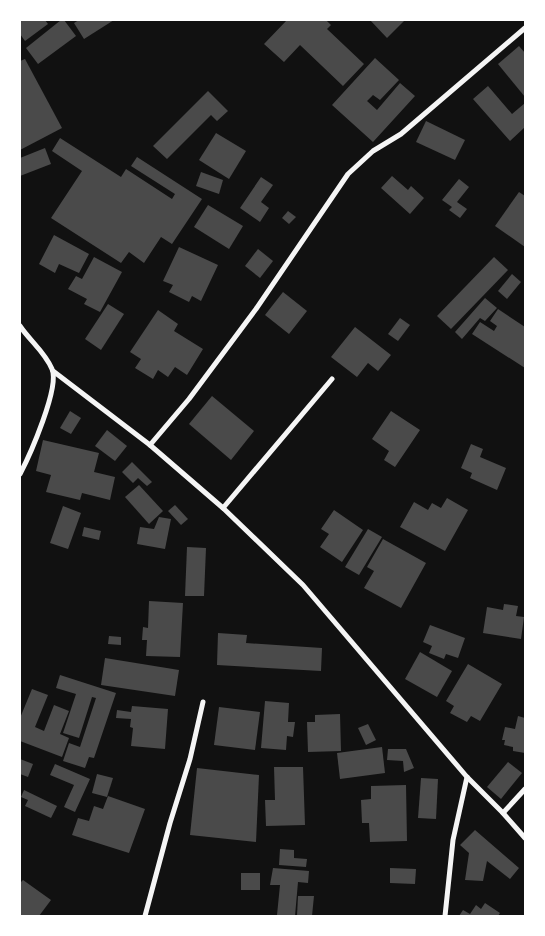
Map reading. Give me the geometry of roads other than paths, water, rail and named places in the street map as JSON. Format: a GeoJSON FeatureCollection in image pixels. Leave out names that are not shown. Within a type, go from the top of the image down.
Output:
{"type":"FeatureCollection","features":[{"type":"Feature","properties":{"kind":"street"},"geometry":{"type":"LineString","coordinates":[[150,445],[189,399],[256,309],[348,174],[373,151],[401,134],[525,28]]}},
{"type":"Feature","properties":{"kind":"street"},"geometry":{"type":"LineString","coordinates":[[20,326],[46,358],[53,371],[150,445],[223,508],[303,584],[467,777],[525,838]]}},
{"type":"Feature","properties":{"kind":"street"},"geometry":{"type":"LineString","coordinates":[[20,474],[47,411],[53,371]]}},
{"type":"Feature","properties":{"kind":"street"},"geometry":{"type":"LineString","coordinates":[[223,508],[332,380]]}},
{"type":"Feature","properties":{"kind":"street"},"geometry":{"type":"LineString","coordinates":[[145,916],[170,823],[190,759],[203,702]]}},
{"type":"Feature","properties":{"kind":"street"},"geometry":{"type":"LineString","coordinates":[[445,916],[453,840],[467,777]]}},
{"type":"Feature","properties":{"kind":"street"},"geometry":{"type":"LineString","coordinates":[[503,813],[525,789]]}}]}
